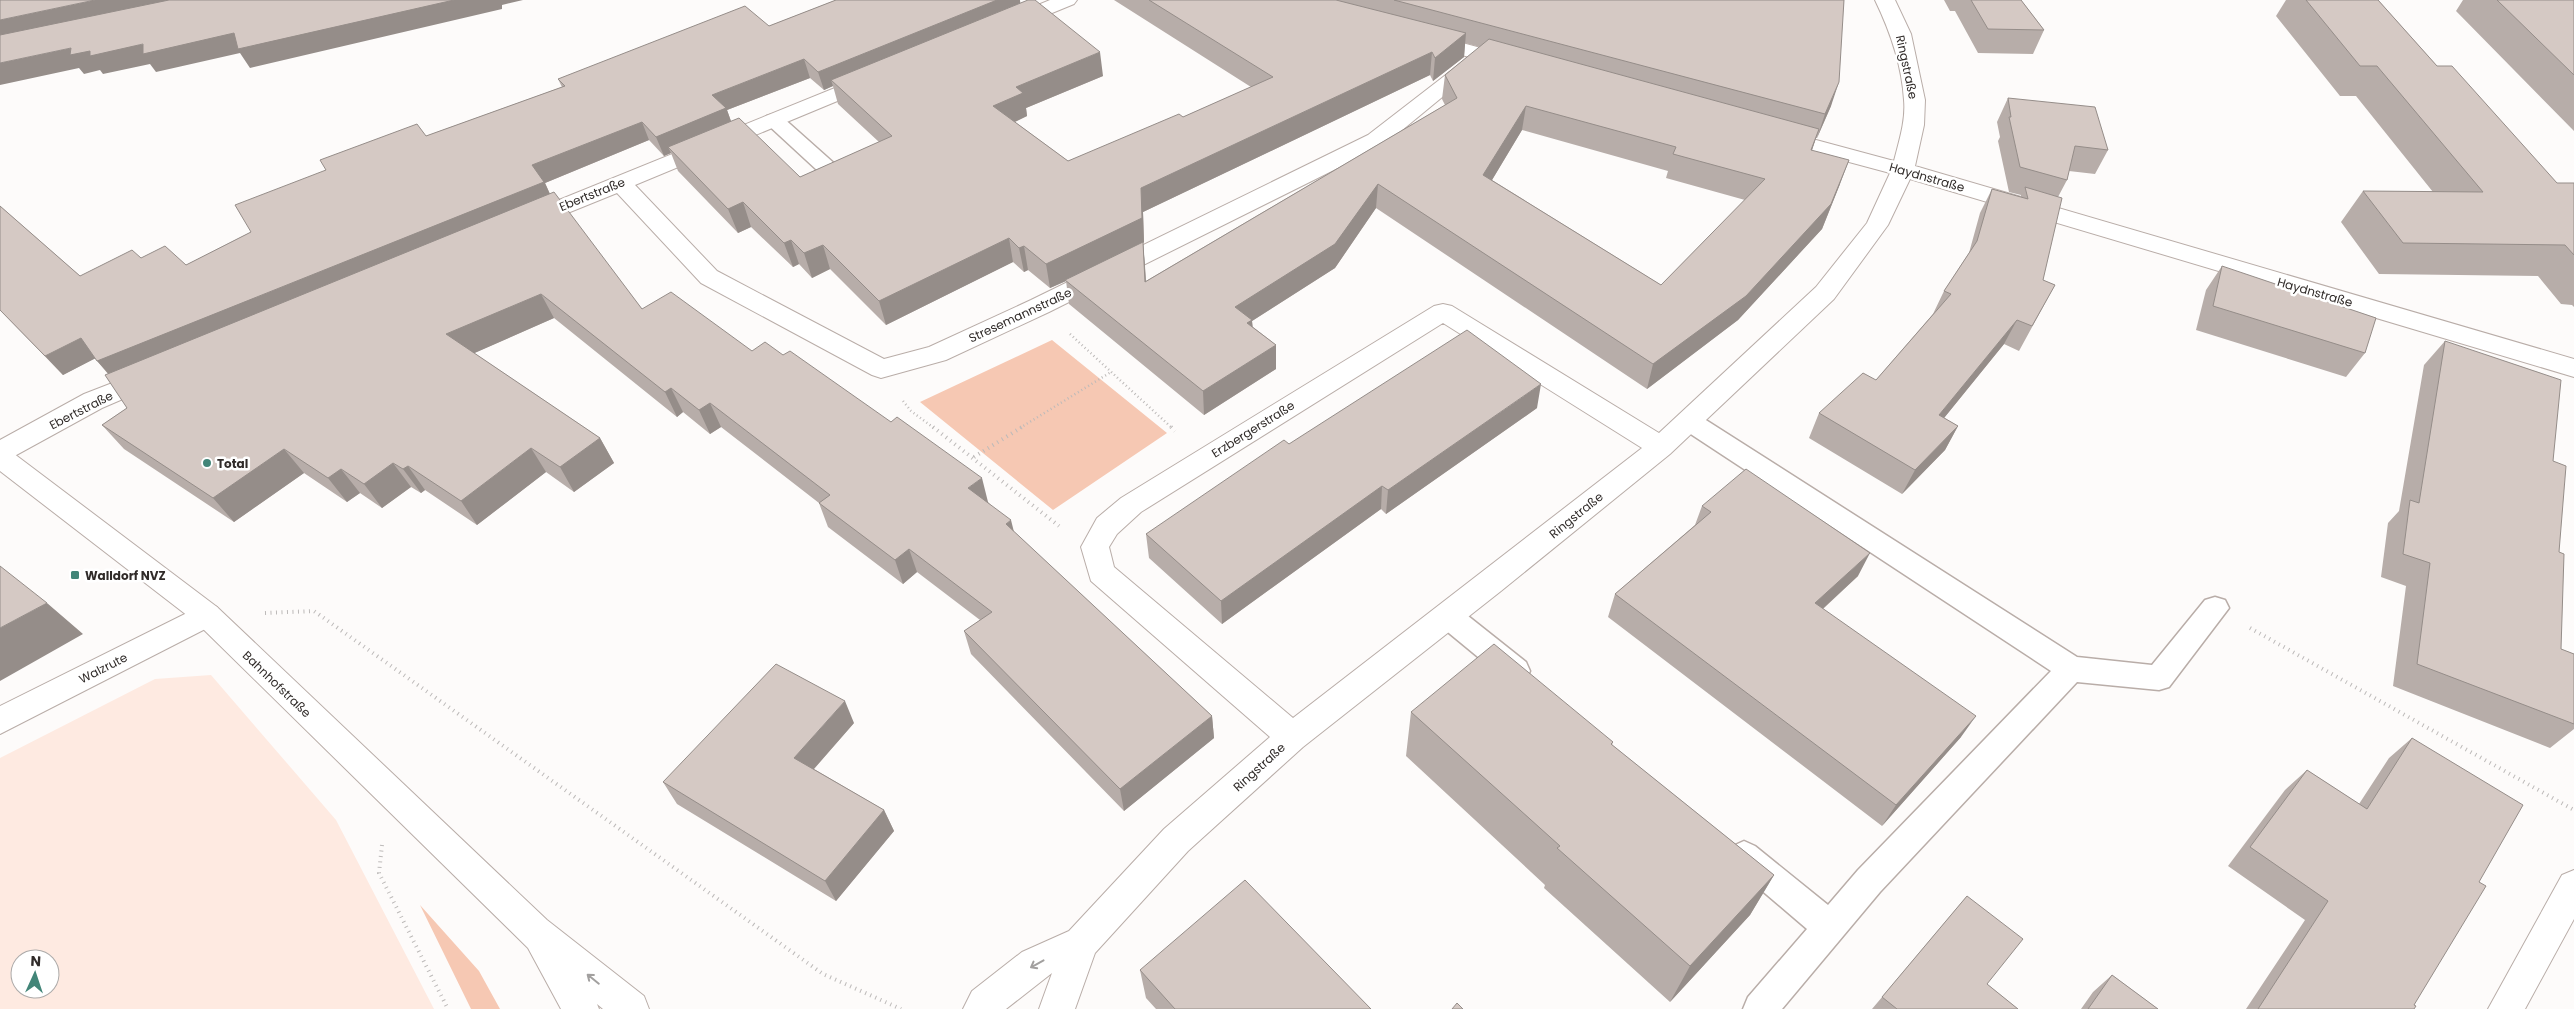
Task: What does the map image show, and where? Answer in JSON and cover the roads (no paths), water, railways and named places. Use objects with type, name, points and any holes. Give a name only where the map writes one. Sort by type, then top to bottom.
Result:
[{"type":"street","points":[[994,30],[1067,0]]},
{"type":"street","name":"Ringstraße","points":[[1057,1009],[1081,943],[1176,840],[1292,737],[1448,616],[1660,447],[1826,293],[1877,225],[1903,170],[1915,100],[1901,34],[1885,0]]},
{"type":"street","points":[[1407,34],[1531,67]]},
{"type":"street","name":"Stresemannstraße","points":[[620,183],[709,277],[881,369],[936,354],[1040,306],[1376,140],[1483,54]]},
{"type":"street","name":"Ebertstraße","points":[[511,228],[893,71]]},
{"type":"street","name":"Haydnstraße","points":[[1760,130],[1903,170],[2574,368]]},
{"type":"street","name":"Erzbergerstraße","points":[[1292,737],[1101,573],[1094,548],[1107,526],[1131,505],[1443,312],[1660,447]]},
{"type":"street","name":"Ebertstraße","points":[[0,452],[93,402],[174,368]]},
{"type":"street","name":"Bahnhofstraße","points":[[0,457],[207,615],[535,932],[631,1009]]},
{"type":"street","name":"Walzrute","points":[[0,721],[207,615]]},
{"type":"street","points":[[2506,1009],[2574,886]]},
{"type":"street","name":"Bahnhofstraße","points":[[535,932],[581,1009]]},
{"type":"street","name":"Ringstraße","points":[[981,1009],[985,1003],[1034,964],[1081,943]]},
{"type":"lane","points":[[774,120],[838,178]]},
{"type":"lane","points":[[1689,421],[2071,669],[2159,678],[2215,608]]},
{"type":"lane","points":[[1448,616],[1540,690]]},
{"type":"lane","points":[[1760,1009],[1869,881],[2071,669]]},
{"type":"lane","points":[[1723,840],[1830,927]]},
{"type":"place","name":"Total","points":[[207,463]]},
{"type":"place","name":"Walldorf NVZ","points":[[75,575]]}]
